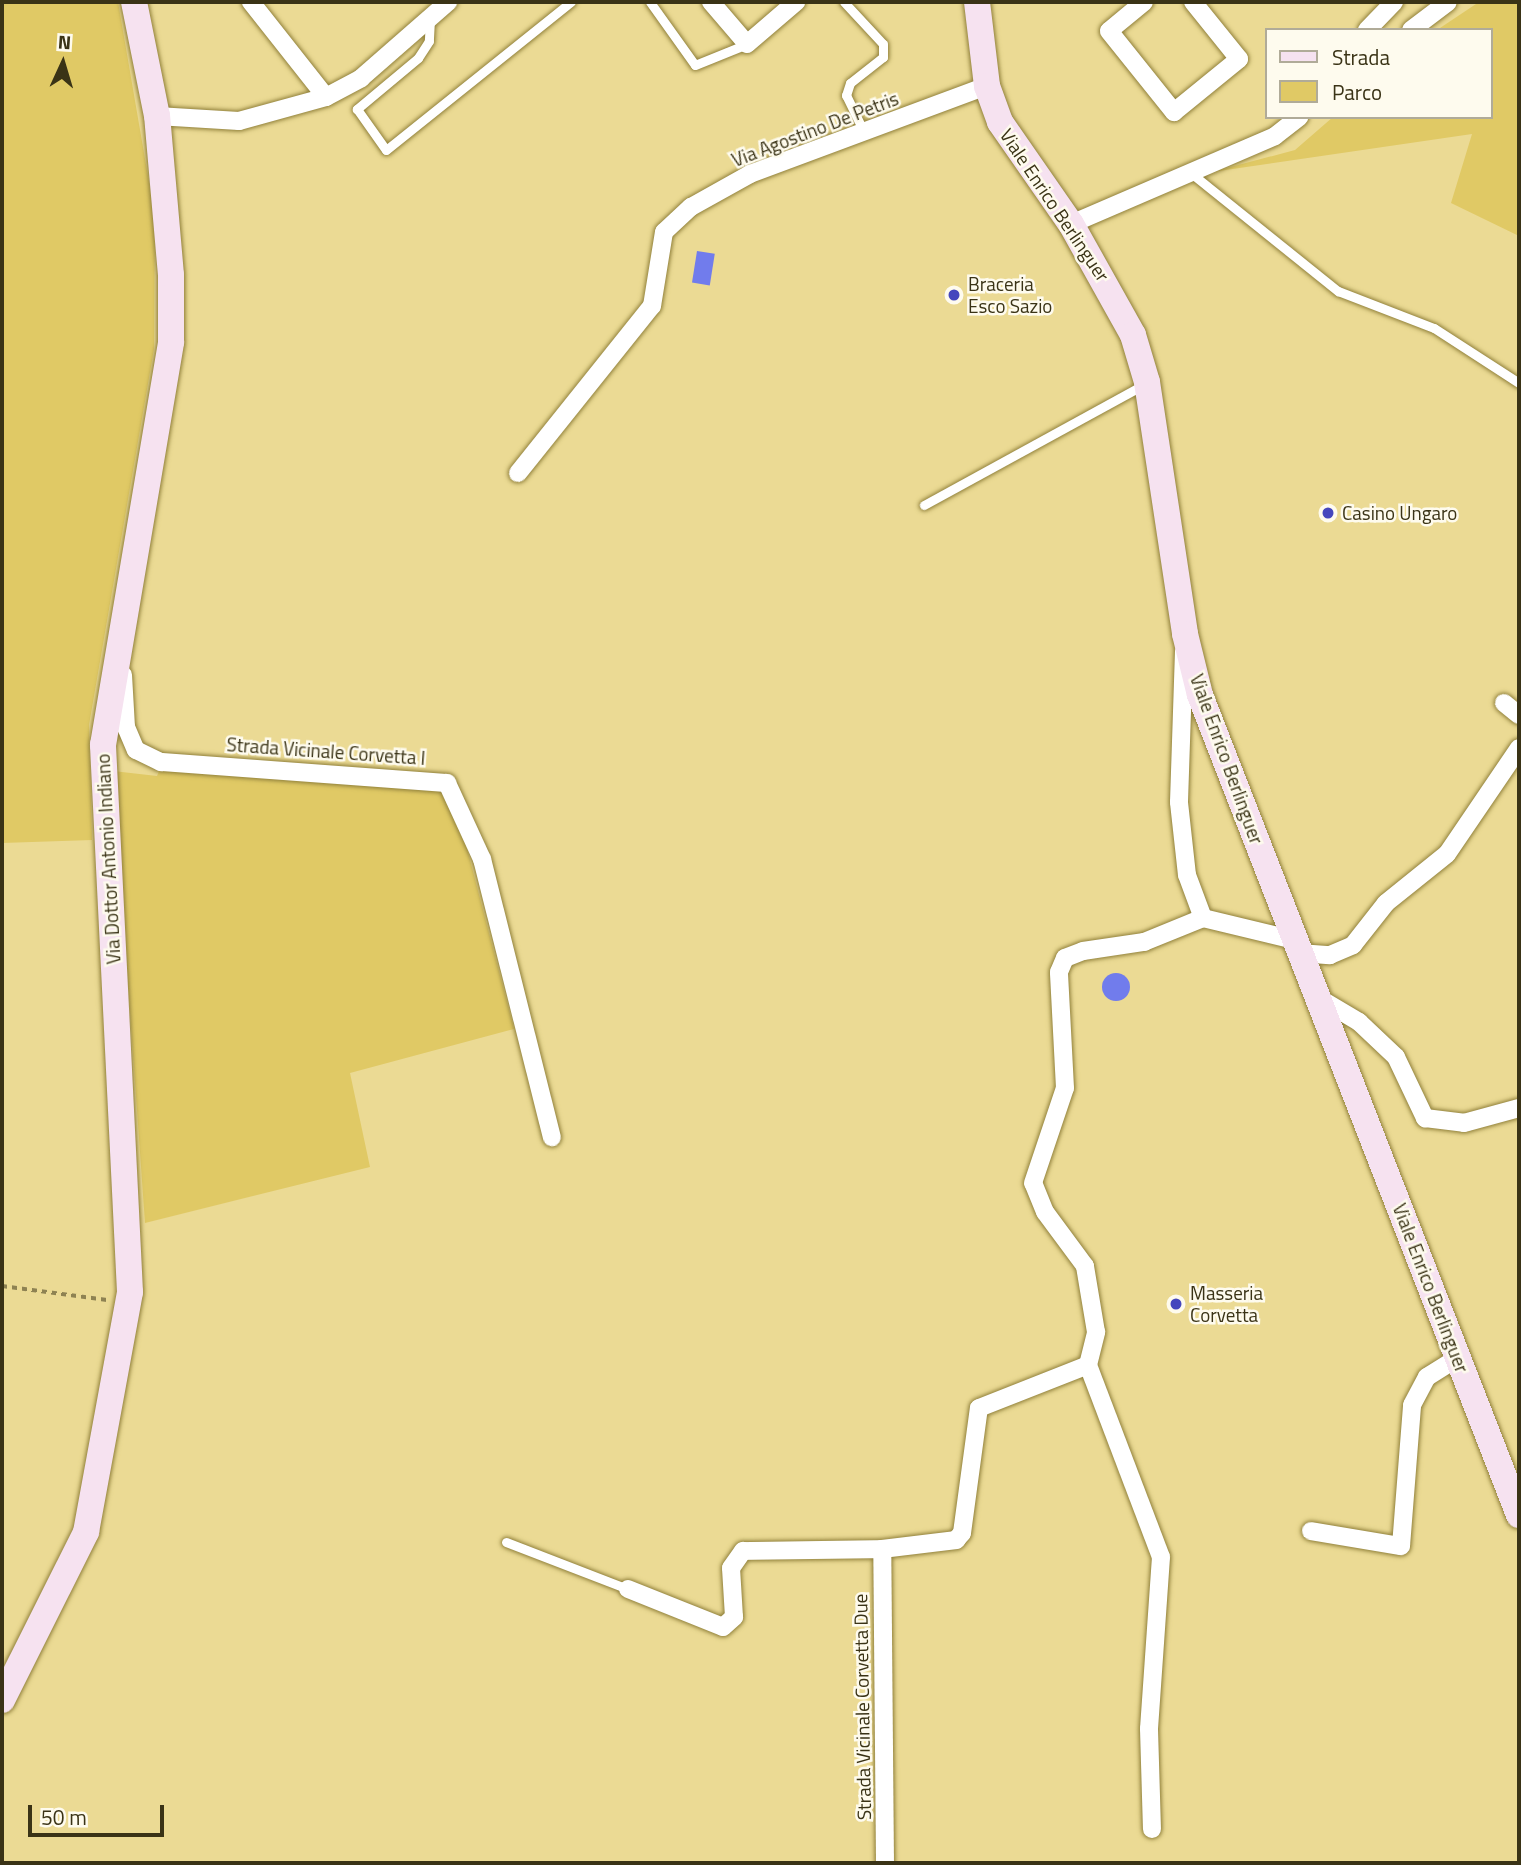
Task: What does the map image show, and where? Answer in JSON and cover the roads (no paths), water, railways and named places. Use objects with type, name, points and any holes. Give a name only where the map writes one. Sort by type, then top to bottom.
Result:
[{"type":"main road","name":"Via Dottor Antonio Indiano","points":[[2,1700],[86,1532],[128,1303],[130,1210],[102,803],[115,660],[171,342],[171,225],[157,116],[134,2]]},
{"type":"main road","name":"Viale Enrico Berlinguer","points":[[977,2],[987,86],[1022,161],[1071,224],[1112,291],[1147,382],[1185,634],[1200,695],[1519,1515]]},
{"type":"street","points":[[251,2],[326,97]]},
{"type":"street","points":[[157,116],[239,121],[326,97],[361,78],[448,2]]},
{"type":"street","points":[[711,2],[747,44],[796,2]]},
{"type":"street","points":[[1144,2],[1109,31],[1174,112],[1239,59],[1193,2]]},
{"type":"street","points":[[1369,28],[1394,2]]},
{"type":"street","points":[[1413,28],[1448,2]]},
{"type":"street","name":"Via Agostino De Petris","points":[[518,473],[652,306],[664,232],[691,206],[750,174],[987,86]]},
{"type":"street","points":[[1071,224],[1275,136],[1296,119]]},
{"type":"street","points":[[1185,634],[1180,802],[1187,875],[1203,918]]},
{"type":"street","name":"Strada Vicinale Corvetta I","points":[[115,660],[136,750],[161,762],[447,783],[482,859],[552,1137]]},
{"type":"street","points":[[1504,703],[1519,715]]},
{"type":"street","points":[[1152,1829],[1149,1729],[1161,1557],[1088,1365],[1096,1313],[1085,1266],[1045,1212],[1033,1183],[1065,1088],[1059,972],[1065,958],[1083,951],[1144,942],[1203,918],[1330,955],[1353,945],[1386,903],[1447,854],[1519,748]]},
{"type":"street","points":[[1317,997],[1359,1022],[1396,1057],[1425,1118],[1464,1123],[1519,1108]]},
{"type":"street","points":[[1311,1531],[1401,1546],[1412,1405],[1427,1377],[1458,1358]]},
{"type":"street","points":[[628,1589],[723,1627],[734,1617],[730,1568],[743,1551],[882,1549],[956,1540],[962,1533],[979,1408],[1088,1365]]},
{"type":"street","name":"Strada Vicinale Corvetta Due","points":[[882,1549],[885,1863]]},
{"type":"lane","points":[[430,17],[429,41],[418,58],[357,109],[386,150],[571,2]]},
{"type":"lane","points":[[650,2],[695,65],[747,44]]},
{"type":"lane","points":[[844,2],[883,44],[883,57],[850,83],[846,95],[864,132]]},
{"type":"lane","points":[[1191,173],[1338,291],[1434,328],[1519,383]]},
{"type":"lane","points":[[924,505],[1147,382]]},
{"type":"lane","points":[[506,1542],[628,1589]]},
{"type":"water","points":[[697,251],[715,254],[710,285],[692,283]]},
{"type":"water","points":[[1116,973],[1126,977],[1130,987],[1126,997],[1116,1001],[1106,997],[1102,987],[1106,977]]},
{"type":"place","name":"Braceria Esco Sazio","points":[[954,295]]},
{"type":"place","name":"Casino Ungaro","points":[[1328,513]]},
{"type":"place","name":"Masseria Corvetta","points":[[1176,1304]]}]
